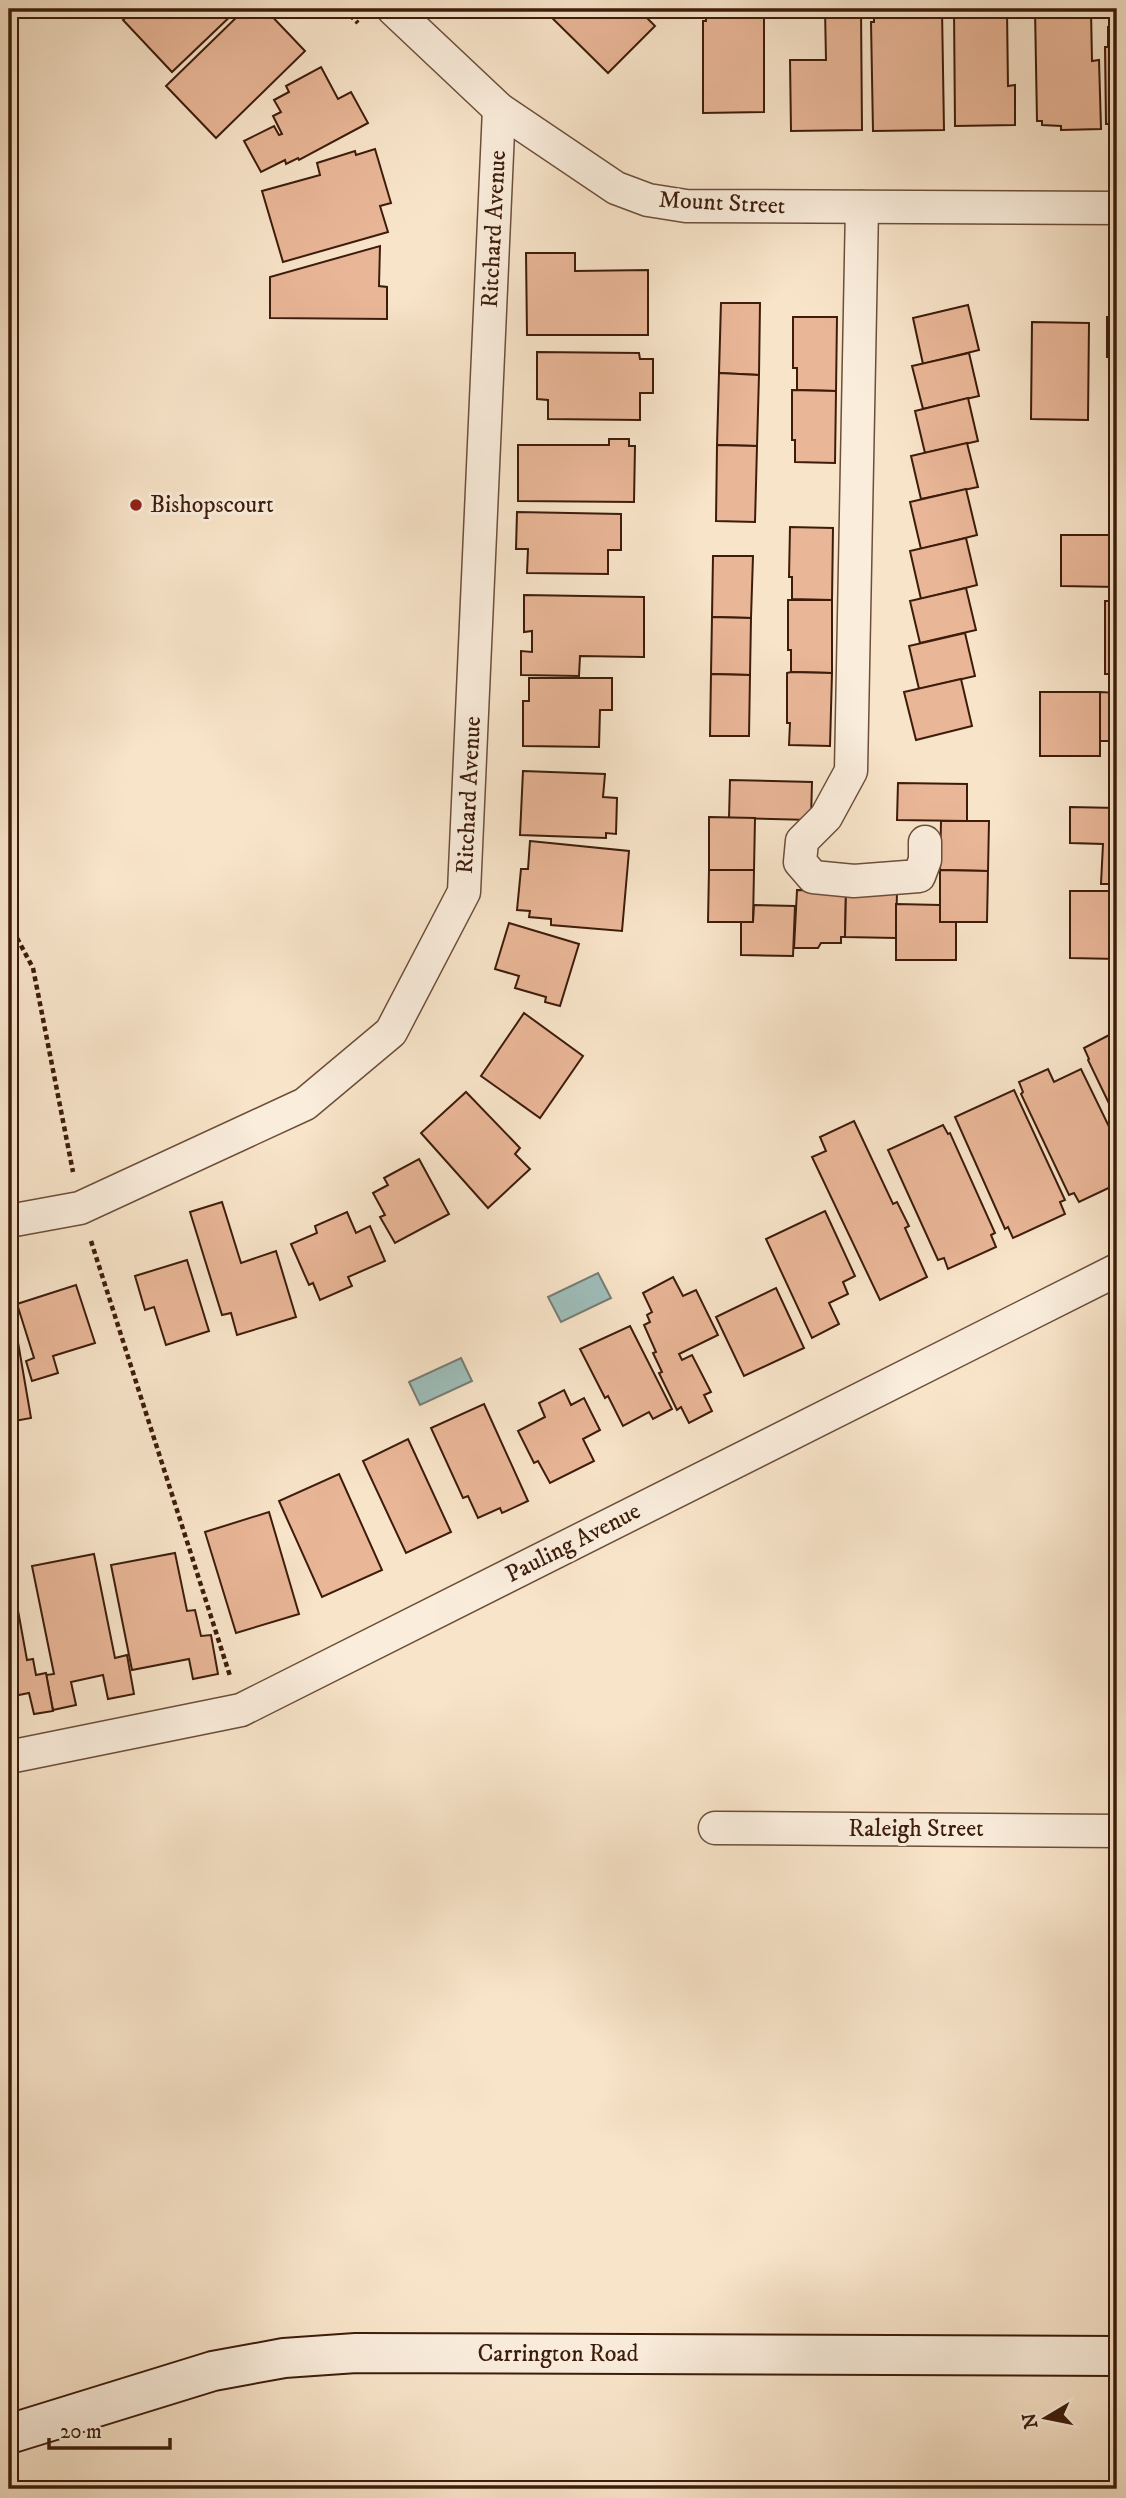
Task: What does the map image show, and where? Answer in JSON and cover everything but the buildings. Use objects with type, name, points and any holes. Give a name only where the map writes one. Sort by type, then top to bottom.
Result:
[{"type":"main road","name":"Carrington Road","points":[[9,2434],[213,2371],[285,2358],[356,2353],[1117,2356]]},
{"type":"street","name":"Mount Street","points":[[393,9],[499,109],[616,188],[648,200],[686,206],[1117,208]]},
{"type":"street","name":"Ritchard Avenue","points":[[9,1221],[80,1208],[306,1104],[391,1032],[464,892],[499,109]]},
{"type":"street","points":[[862,207],[851,771],[826,817],[802,841],[800,862],[813,877],[854,881],[919,876],[925,860],[925,842]]},
{"type":"street","name":"Pauling Avenue","points":[[9,1757],[241,1710],[1117,1270]]},
{"type":"street","name":"Raleigh Street","points":[[715,1828],[1117,1831]]},
{"type":"path","points":[[9,923],[33,968],[80,1208],[241,1710]]},
{"type":"water","points":[[598,1273],[611,1298],[561,1322],[548,1297]]},
{"type":"water","points":[[461,1358],[472,1381],[420,1405],[409,1382]]},
{"type":"place","name":"Bishopscourt","points":[[136,505]]}]
